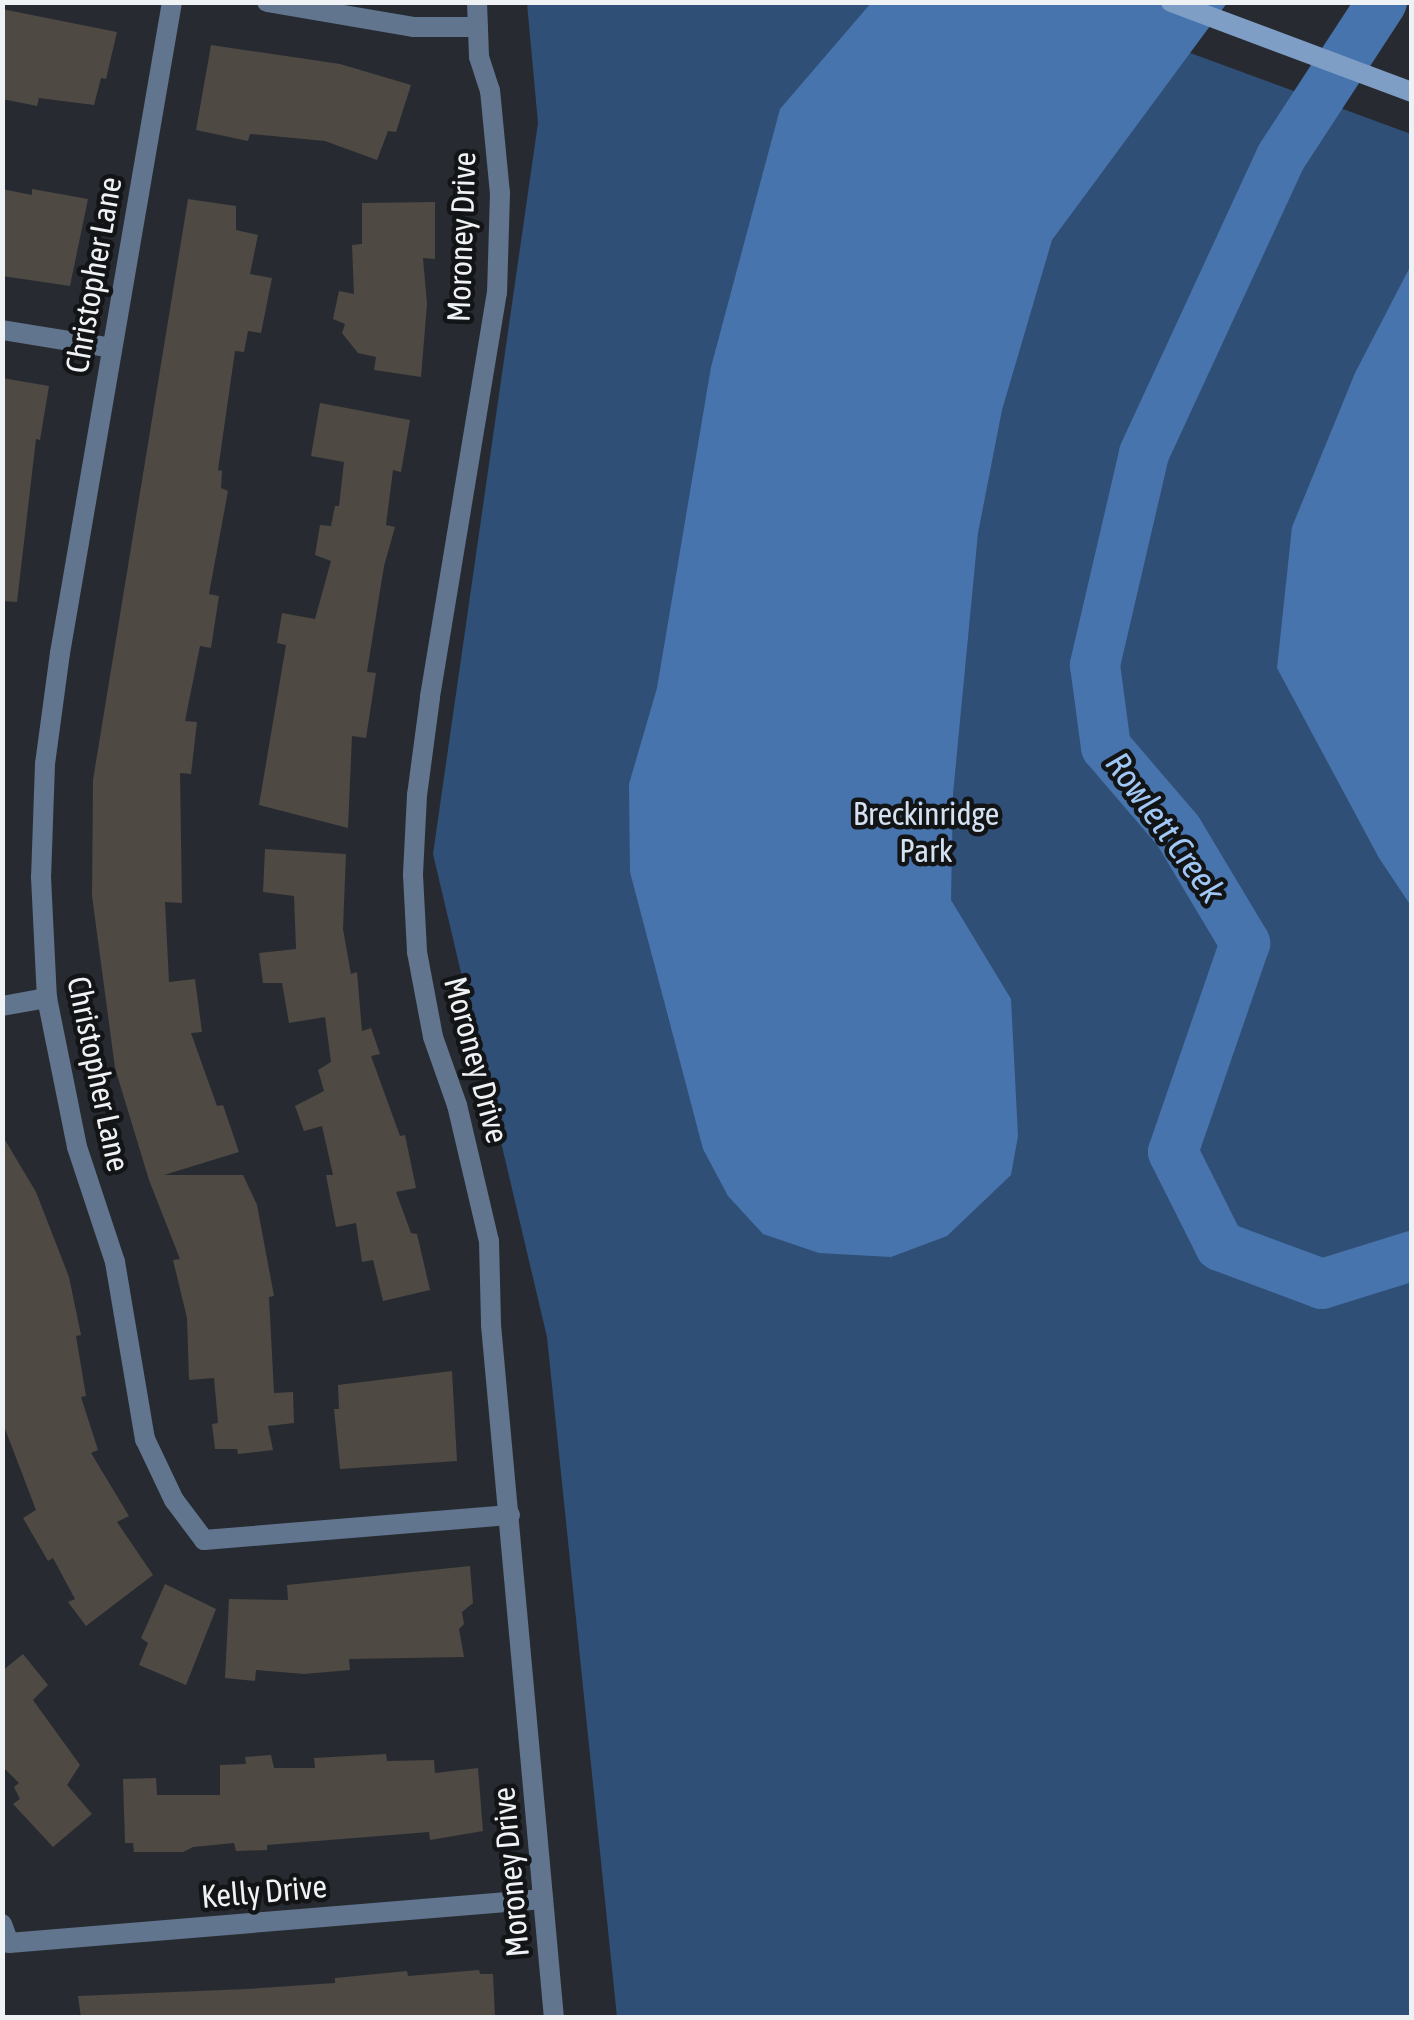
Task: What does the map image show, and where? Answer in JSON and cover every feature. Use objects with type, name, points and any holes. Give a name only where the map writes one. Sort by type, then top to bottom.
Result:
[{"type":"main road","points":[[1171,2],[1412,92]]},
{"type":"street","name":"Christopher Lane","points":[[172,2],[45,764],[41,877],[47,998],[78,1147],[115,1262],[145,1440],[174,1500],[204,1540],[510,1515]]},
{"type":"street","points":[[267,2],[413,27],[478,27]]},
{"type":"street","name":"Moroney Drive","points":[[477,2],[500,192],[497,292],[430,698],[417,795],[413,875],[417,952],[432,1037],[458,1105],[490,1241],[490,1325],[554,2018]]},
{"type":"street","points":[[2,330],[112,348]]},
{"type":"street","points":[[2,1006],[47,998]]},
{"type":"street","name":"Kelly Drive","points":[[2,1924],[9,1943],[544,1899]]},
{"type":"green space","name":"Breckinridge Park","points":[[527,3],[1054,3],[1411,134],[1411,2017],[617,2017],[547,1337],[433,854],[538,123]]},
{"type":"shaded area","points":[[871,3],[1227,3],[1052,240],[1002,410],[978,533],[953,794],[951,900],[1011,999],[1018,1136],[1011,1175],[947,1236],[891,1257],[819,1253],[763,1234],[728,1196],[703,1149],[630,872],[629,784],[657,688],[711,367],[780,109]]},
{"type":"shaded area","points":[[1411,265],[1412,906],[1379,858],[1277,668],[1292,527],[1355,373]]},
{"type":"building","points":[[2,9],[117,32],[106,79],[101,78],[94,105],[39,98],[37,106],[2,99]]},
{"type":"building","points":[[211,45],[340,64],[411,85],[396,132],[388,131],[377,160],[325,141],[250,134],[248,141],[196,130]]},
{"type":"building","points":[[2,189],[32,195],[32,189],[88,199],[70,286],[2,276]]},
{"type":"building","points":[[188,199],[236,206],[236,230],[258,235],[250,274],[272,278],[261,333],[248,331],[244,352],[235,351],[218,470],[222,471],[221,488],[228,491],[209,594],[219,596],[211,648],[200,646],[185,721],[197,722],[191,774],[180,773],[182,903],[165,902],[169,982],[195,979],[202,1032],[191,1033],[217,1106],[223,1105],[239,1152],[164,1175],[243,1175],[257,1205],[274,1296],[269,1297],[274,1393],[293,1392],[294,1423],[268,1426],[273,1450],[238,1454],[237,1449],[215,1449],[212,1424],[218,1423],[214,1378],[189,1380],[187,1318],[173,1260],[180,1259],[149,1180],[115,1068],[92,896],[93,780]]},
{"type":"building","points":[[435,202],[435,259],[423,258],[427,304],[421,377],[374,370],[376,357],[358,353],[342,333],[345,324],[333,319],[339,291],[354,294],[352,245],[362,244],[362,203]]},
{"type":"building","points":[[2,378],[49,386],[40,440],[36,439],[17,602],[2,601]]},
{"type":"building","points":[[320,403],[410,420],[401,472],[393,470],[386,525],[395,527],[384,566],[367,672],[376,673],[366,738],[352,736],[348,828],[259,805],[286,645],[277,643],[282,613],[315,619],[331,561],[315,555],[320,525],[331,526],[335,506],[339,506],[344,462],[311,456]]},
{"type":"building","points":[[265,849],[346,854],[343,929],[351,974],[357,972],[362,1031],[371,1028],[380,1054],[371,1056],[400,1136],[405,1135],[416,1188],[396,1192],[411,1233],[417,1234],[430,1290],[383,1301],[373,1260],[362,1262],[356,1223],[336,1227],[326,1175],[333,1175],[322,1126],[304,1131],[295,1106],[324,1091],[318,1070],[331,1062],[325,1017],[289,1023],[282,983],[263,983],[259,953],[296,949],[294,896],[263,892]]},
{"type":"building","points":[[2,1135],[36,1192],[69,1277],[81,1335],[76,1336],[86,1396],[81,1397],[98,1450],[91,1453],[129,1516],[117,1522],[153,1575],[86,1626],[68,1602],[75,1599],[53,1558],[48,1561],[23,1518],[36,1510],[2,1421]]},
{"type":"building","points":[[452,1371],[457,1461],[340,1469],[334,1409],[339,1409],[338,1385]]},
{"type":"building","points":[[470,1566],[473,1603],[462,1612],[464,1624],[459,1629],[464,1657],[349,1659],[350,1670],[304,1674],[256,1670],[255,1681],[225,1678],[229,1599],[288,1600],[287,1585]]},
{"type":"building","points":[[165,1584],[216,1609],[186,1685],[139,1665],[148,1643],[141,1638]]},
{"type":"building","points":[[23,1654],[48,1685],[33,1700],[80,1765],[67,1785],[92,1814],[53,1847],[13,1804],[20,1799],[14,1787],[19,1783],[2,1766],[2,1671]]},
{"type":"building","points":[[386,1754],[387,1761],[434,1760],[435,1773],[478,1768],[483,1831],[430,1840],[429,1832],[267,1845],[267,1850],[236,1851],[234,1843],[193,1847],[183,1852],[134,1852],[133,1843],[125,1843],[123,1779],[156,1778],[157,1795],[220,1795],[220,1765],[246,1764],[245,1757],[271,1755],[274,1768],[315,1768],[314,1758]]},
{"type":"building","points":[[479,1970],[480,1974],[493,1974],[495,2018],[81,2018],[78,1996],[247,1989],[335,1983],[335,1978],[407,1971],[408,1976]]},
{"type":"waterway","name":"Rowlett Creek","points":[[1382,2],[1281,157],[1144,454],[1095,665],[1106,747],[1178,831],[1245,943],[1173,1152],[1220,1246],[1322,1284],[1412,1256]]}]
